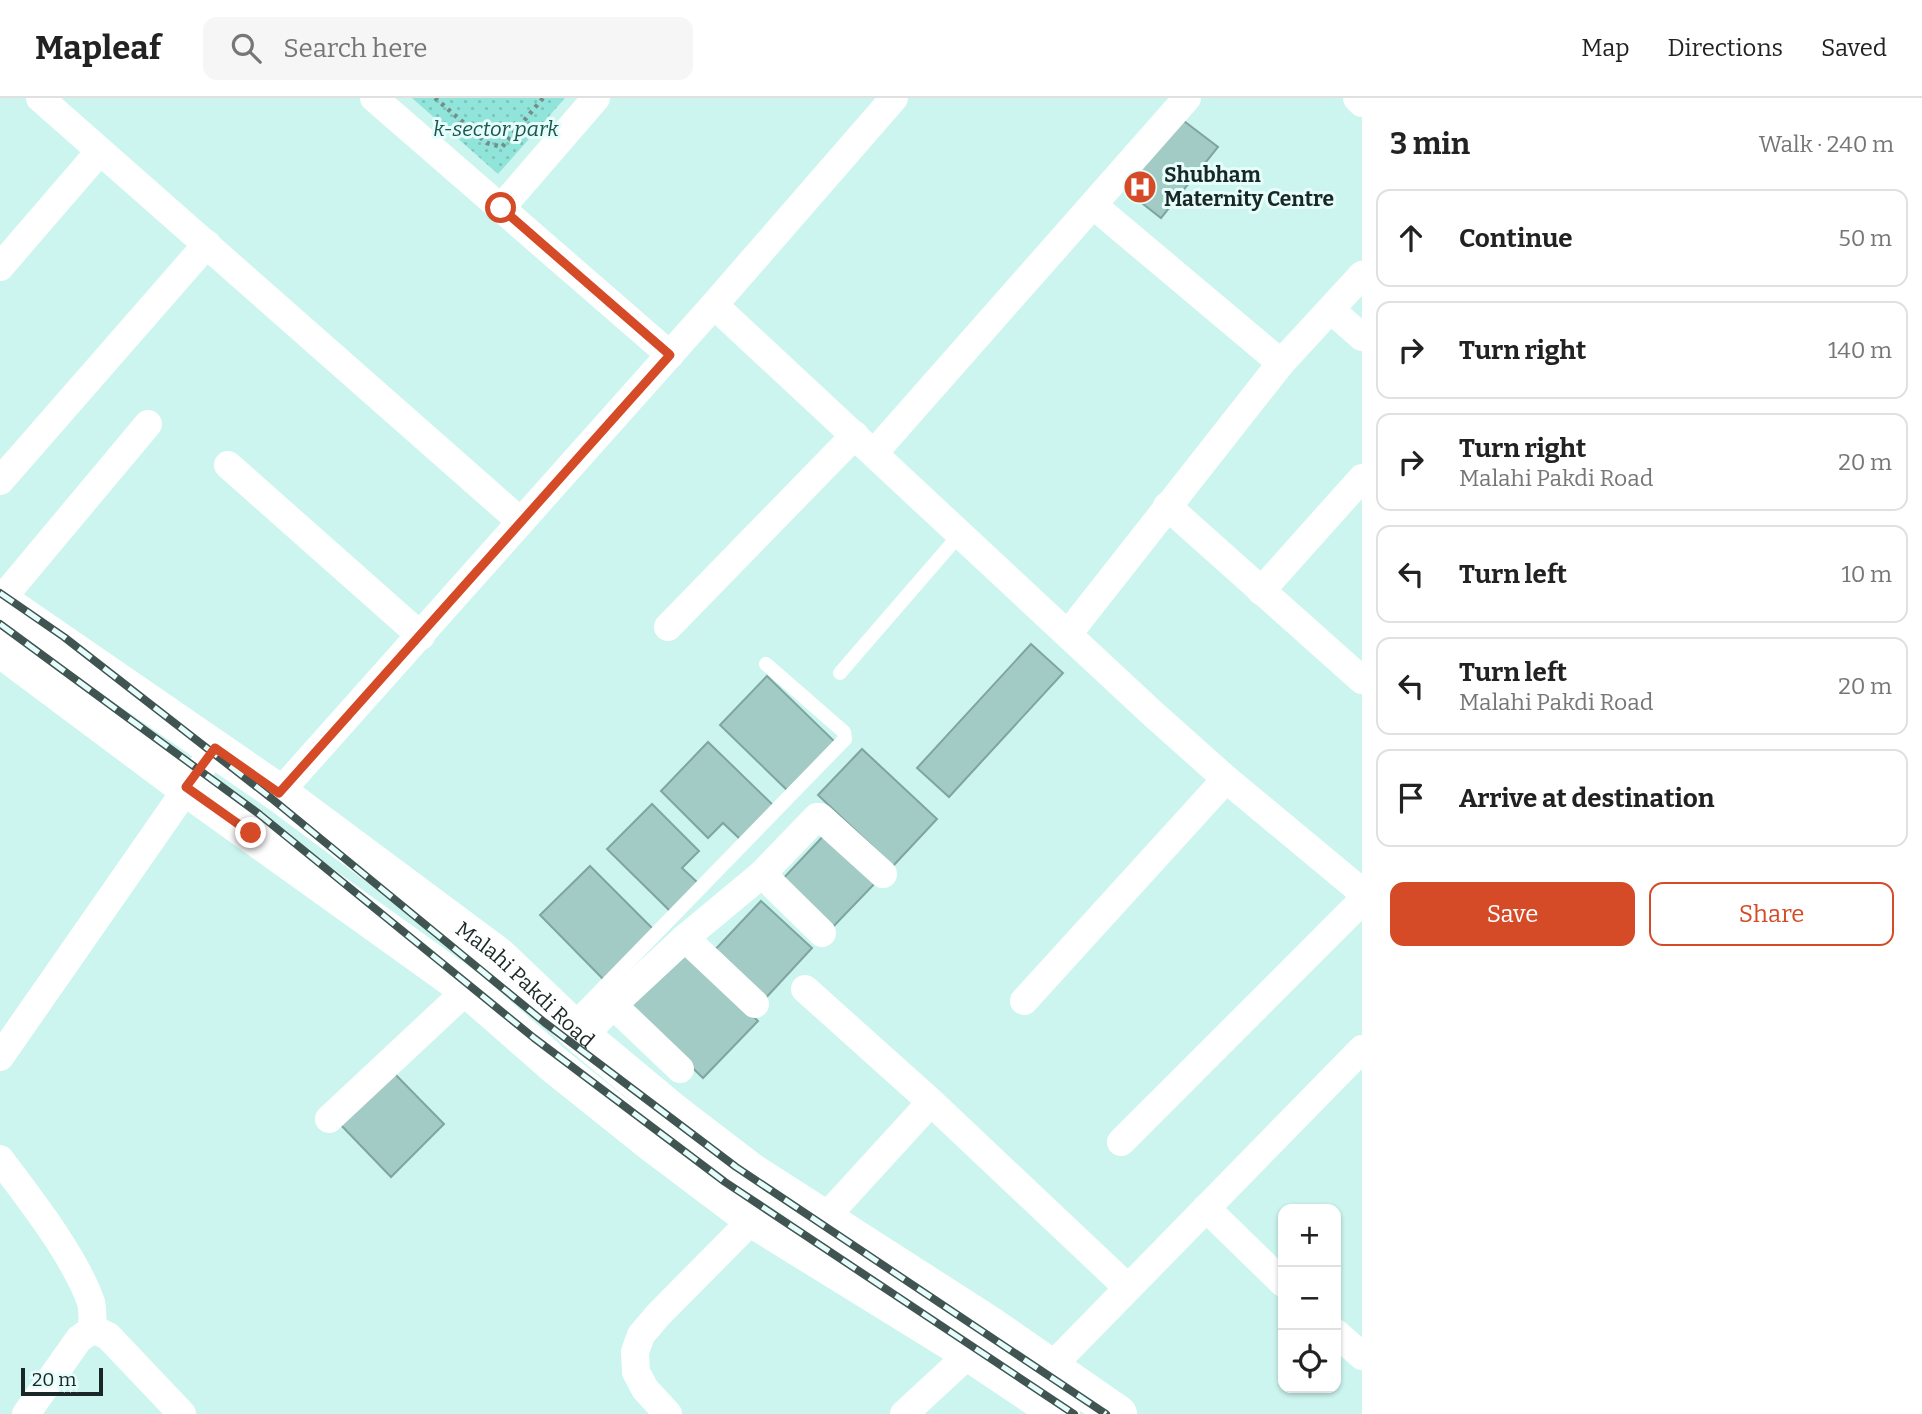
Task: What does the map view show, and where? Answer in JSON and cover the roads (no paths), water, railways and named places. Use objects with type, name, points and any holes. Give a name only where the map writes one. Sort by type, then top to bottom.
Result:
[{"type":"main road","name":"Malahi Pakdi Road","points":[[0,601],[279,793],[498,956],[576,1030],[673,1112],[750,1171],[824,1219],[860,1264],[970,1353],[1039,1379]]},
{"type":"main road","name":"Malahi Pakdi Road","points":[[0,648],[186,787],[468,989],[557,1067],[753,1219],[860,1264],[1039,1379]]},
{"type":"main road","points":[[1039,1379],[1061,1414]]},
{"type":"main road","points":[[1039,1379],[1118,1414]]},
{"type":"street","points":[[40,98],[520,521]]},
{"type":"street","points":[[374,98],[670,355]]},
{"type":"street","points":[[501,208],[596,98]]},
{"type":"street","points":[[279,793],[670,355],[894,98]]},
{"type":"street","points":[[668,627],[865,444],[1093,205],[1187,98]]},
{"type":"street","points":[[1357,98],[1362,103]]},
{"type":"street","points":[[0,267],[100,151]]},
{"type":"street","points":[[1093,205],[1282,363]]},
{"type":"street","points":[[0,481],[207,244]]},
{"type":"street","points":[[1068,634],[1282,363],[1362,275]]},
{"type":"street","points":[[714,305],[1226,779],[1362,892]]},
{"type":"street","points":[[1331,310],[1362,337]]},
{"type":"street","points":[[0,601],[148,424]]},
{"type":"street","points":[[228,465],[421,636]]},
{"type":"street","points":[[1261,591],[1362,478]]},
{"type":"street","points":[[1167,506],[1362,680]]},
{"type":"street","points":[[0,1058],[215,748]]},
{"type":"street","points":[[1024,1001],[1226,779]]},
{"type":"street","points":[[576,1030],[613,1005],[685,938],[762,874],[818,817],[883,874]]},
{"type":"street","points":[[762,874],[822,933]]},
{"type":"street","points":[[1121,1142],[1362,901]]},
{"type":"street","points":[[685,938],[755,1004]]},
{"type":"street","points":[[329,1119],[468,989]]},
{"type":"street","points":[[805,989],[931,1102],[1128,1288]]},
{"type":"street","points":[[613,1005],[680,1069]]},
{"type":"street","points":[[1039,1379],[1362,1049]]},
{"type":"street","points":[[824,1219],[931,1102]]},
{"type":"street","points":[[0,1159],[48,1226],[73,1267],[92,1304],[93,1329]]},
{"type":"street","points":[[1206,1208],[1278,1278]]},
{"type":"street","points":[[668,1414],[645,1389],[636,1372],[635,1352],[641,1335],[753,1219]]},
{"type":"street","points":[[26,1414],[79,1339],[93,1329]]},
{"type":"street","points":[[93,1329],[108,1336],[118,1345],[182,1414]]},
{"type":"street","points":[[1341,1337],[1362,1356]]},
{"type":"street","points":[[904,1414],[970,1353]]},
{"type":"lane","points":[[840,673],[961,533]]},
{"type":"lane","points":[[576,1030],[845,739],[844,732],[765,664]]},
{"type":"railway","points":[[0,593],[64,637],[271,798],[544,1022],[736,1167],[1106,1414]]},
{"type":"railway","points":[[0,624],[259,814],[534,1038],[725,1182],[1074,1414]]},
{"type":"place","name":"Shubham Maternity Centre","points":[[1140,187]]},
{"type":"park label","name":"k-sector park","points":[[496,129]]}]
